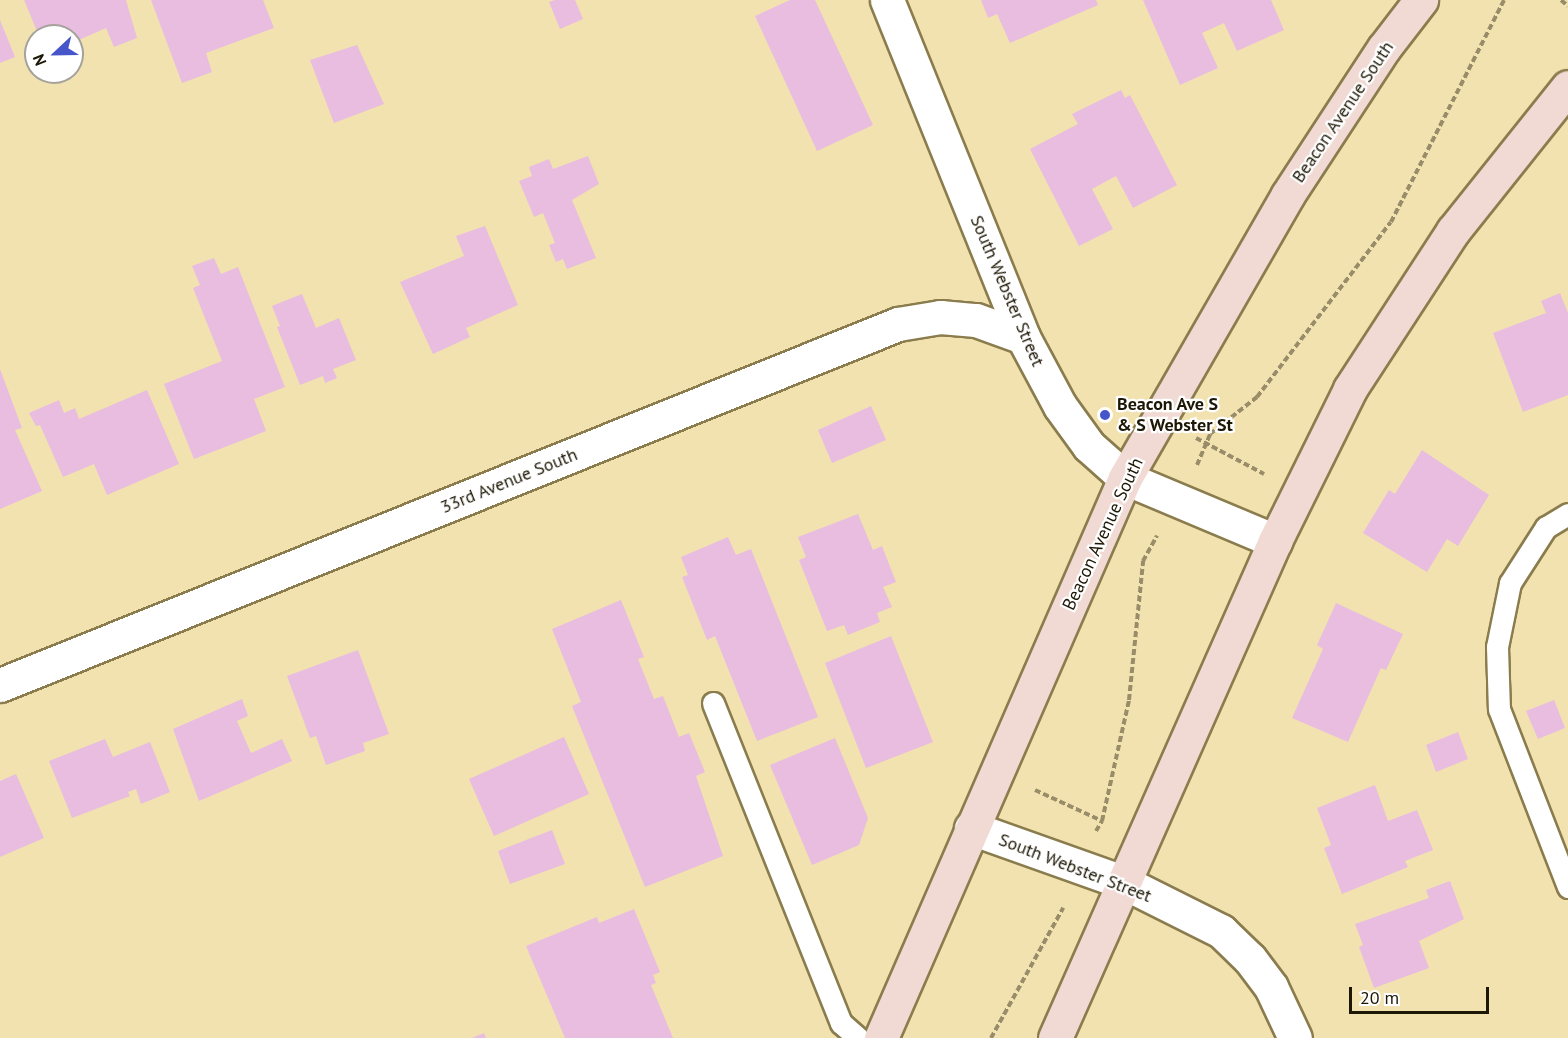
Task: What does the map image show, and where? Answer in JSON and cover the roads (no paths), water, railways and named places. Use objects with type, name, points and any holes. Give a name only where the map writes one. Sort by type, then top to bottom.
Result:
[{"type":"main road","name":"Beacon Avenue South","points":[[881,1038],[1125,478],[1287,196],[1383,48],[1421,0]]},
{"type":"main road","points":[[1055,1038],[1275,541],[1350,389],[1453,231],[1568,87]]},
{"type":"street","name":"South Webster Street","points":[[887,0],[1023,337],[1060,406],[1089,446],[1125,478],[1275,541]]},
{"type":"street","name":"33rd Avenue South","points":[[0,685],[898,324],[940,317],[976,320],[1023,337]]},
{"type":"street","name":"South Webster Street","points":[[971,828],[1124,882],[1221,931],[1250,959],[1271,987],[1295,1038]]},
{"type":"lane","points":[[1568,514],[1546,527],[1510,583],[1497,647],[1499,709],[1568,887]]},
{"type":"lane","points":[[713,703],[842,1023],[858,1038]]},
{"type":"place","name":"Beacon Ave S & S Webster St","points":[[1105,415]]}]
